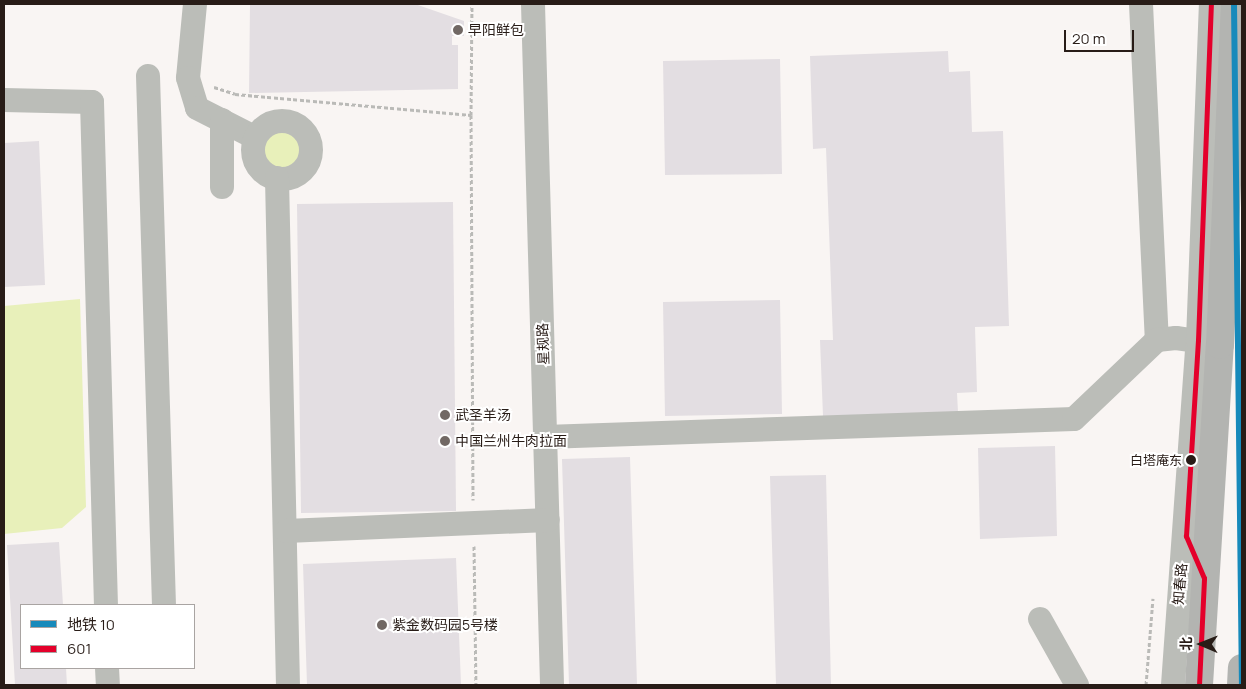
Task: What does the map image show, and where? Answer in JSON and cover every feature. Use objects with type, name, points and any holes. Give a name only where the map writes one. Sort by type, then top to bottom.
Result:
[{"type":"main road","name":"知春路","points":[[1199,685],[1204,578],[1209,342],[1235,4]]},
{"type":"main road","points":[[1241,685],[1242,668]]},
{"type":"street","points":[[195,4],[188,78],[197,108],[254,137]]},
{"type":"street","name":"星规路","points":[[533,4],[552,685]]},
{"type":"street","points":[[1141,4],[1157,340]]},
{"type":"street","name":"知春路","points":[[1173,685],[1179,579],[1186,536],[1209,342],[1211,4]]},
{"type":"street","points":[[148,76],[164,604]]},
{"type":"street","points":[[4,100],[92,102],[106,604]]},
{"type":"street","points":[[222,120],[222,187]]},
{"type":"street","points":[[271,121],[295,122],[310,140],[310,163],[292,179],[268,178],[252,161],[254,137],[271,121]]},
{"type":"street","points":[[277,178],[288,685]]},
{"type":"street","points":[[545,437],[1074,419],[1157,340],[1209,342]]},
{"type":"street","points":[[286,532],[473,521],[548,520]]},
{"type":"street","points":[[1186,536],[1204,578]]},
{"type":"street","points":[[1040,619],[1077,685]]},
{"type":"street","points":[[107,669],[108,685]]},
{"type":"path","points":[[472,4],[473,521],[476,685]]},
{"type":"path","points":[[188,78],[235,94],[471,115]]},
{"type":"green space","points":[[281,130],[288,131],[294,136],[299,142],[299,156],[294,162],[288,167],[281,168],[274,167],[268,162],[263,156],[262,149],[263,142],[268,136],[274,131]]},
{"type":"green space","points":[[80,299],[86,507],[62,528],[4,534],[4,306]]},
{"type":"building","points":[[250,4],[415,4],[464,21],[464,36],[452,36],[452,45],[458,45],[458,89],[249,93]]},
{"type":"building","points":[[948,51],[949,72],[970,71],[972,132],[1003,131],[1009,326],[975,327],[977,392],[957,393],[958,412],[823,416],[820,340],[833,340],[826,148],[813,149],[810,56]]},
{"type":"building","points":[[780,59],[782,174],[665,175],[663,61]]},
{"type":"building","points":[[39,141],[45,285],[4,287],[4,143]]},
{"type":"building","points":[[453,202],[456,511],[301,513],[297,204]]},
{"type":"building","points":[[780,300],[782,414],[665,416],[663,302]]},
{"type":"building","points":[[1055,446],[1057,536],[980,539],[978,448]]},
{"type":"building","points":[[630,457],[637,685],[569,685],[562,459]]},
{"type":"building","points":[[826,475],[831,685],[776,685],[770,476]]},
{"type":"building","points":[[59,542],[63,604],[20,604],[20,669],[66,669],[67,685],[15,685],[7,545]]},
{"type":"building","name":"紫金数码园5号楼","points":[[456,558],[461,685],[307,685],[303,564]]},
{"type":"metro line","name":"10","points":[[1234,4],[1242,685]]},
{"type":"transit line","name":"601","points":[[1199,685],[1204,578],[1186,536],[1198,340],[1211,4]]},
{"type":"place","name":"早阳鲜包","points":[[458,30]]},
{"type":"place","name":"武圣羊汤","points":[[445,415]]},
{"type":"place","name":"中国兰州牛肉拉面","points":[[445,441]]},
{"type":"place","name":"白塔庵东","points":[[1191,460]]},
{"type":"place","name":"紫金数码园5号楼","points":[[382,625]]}]
